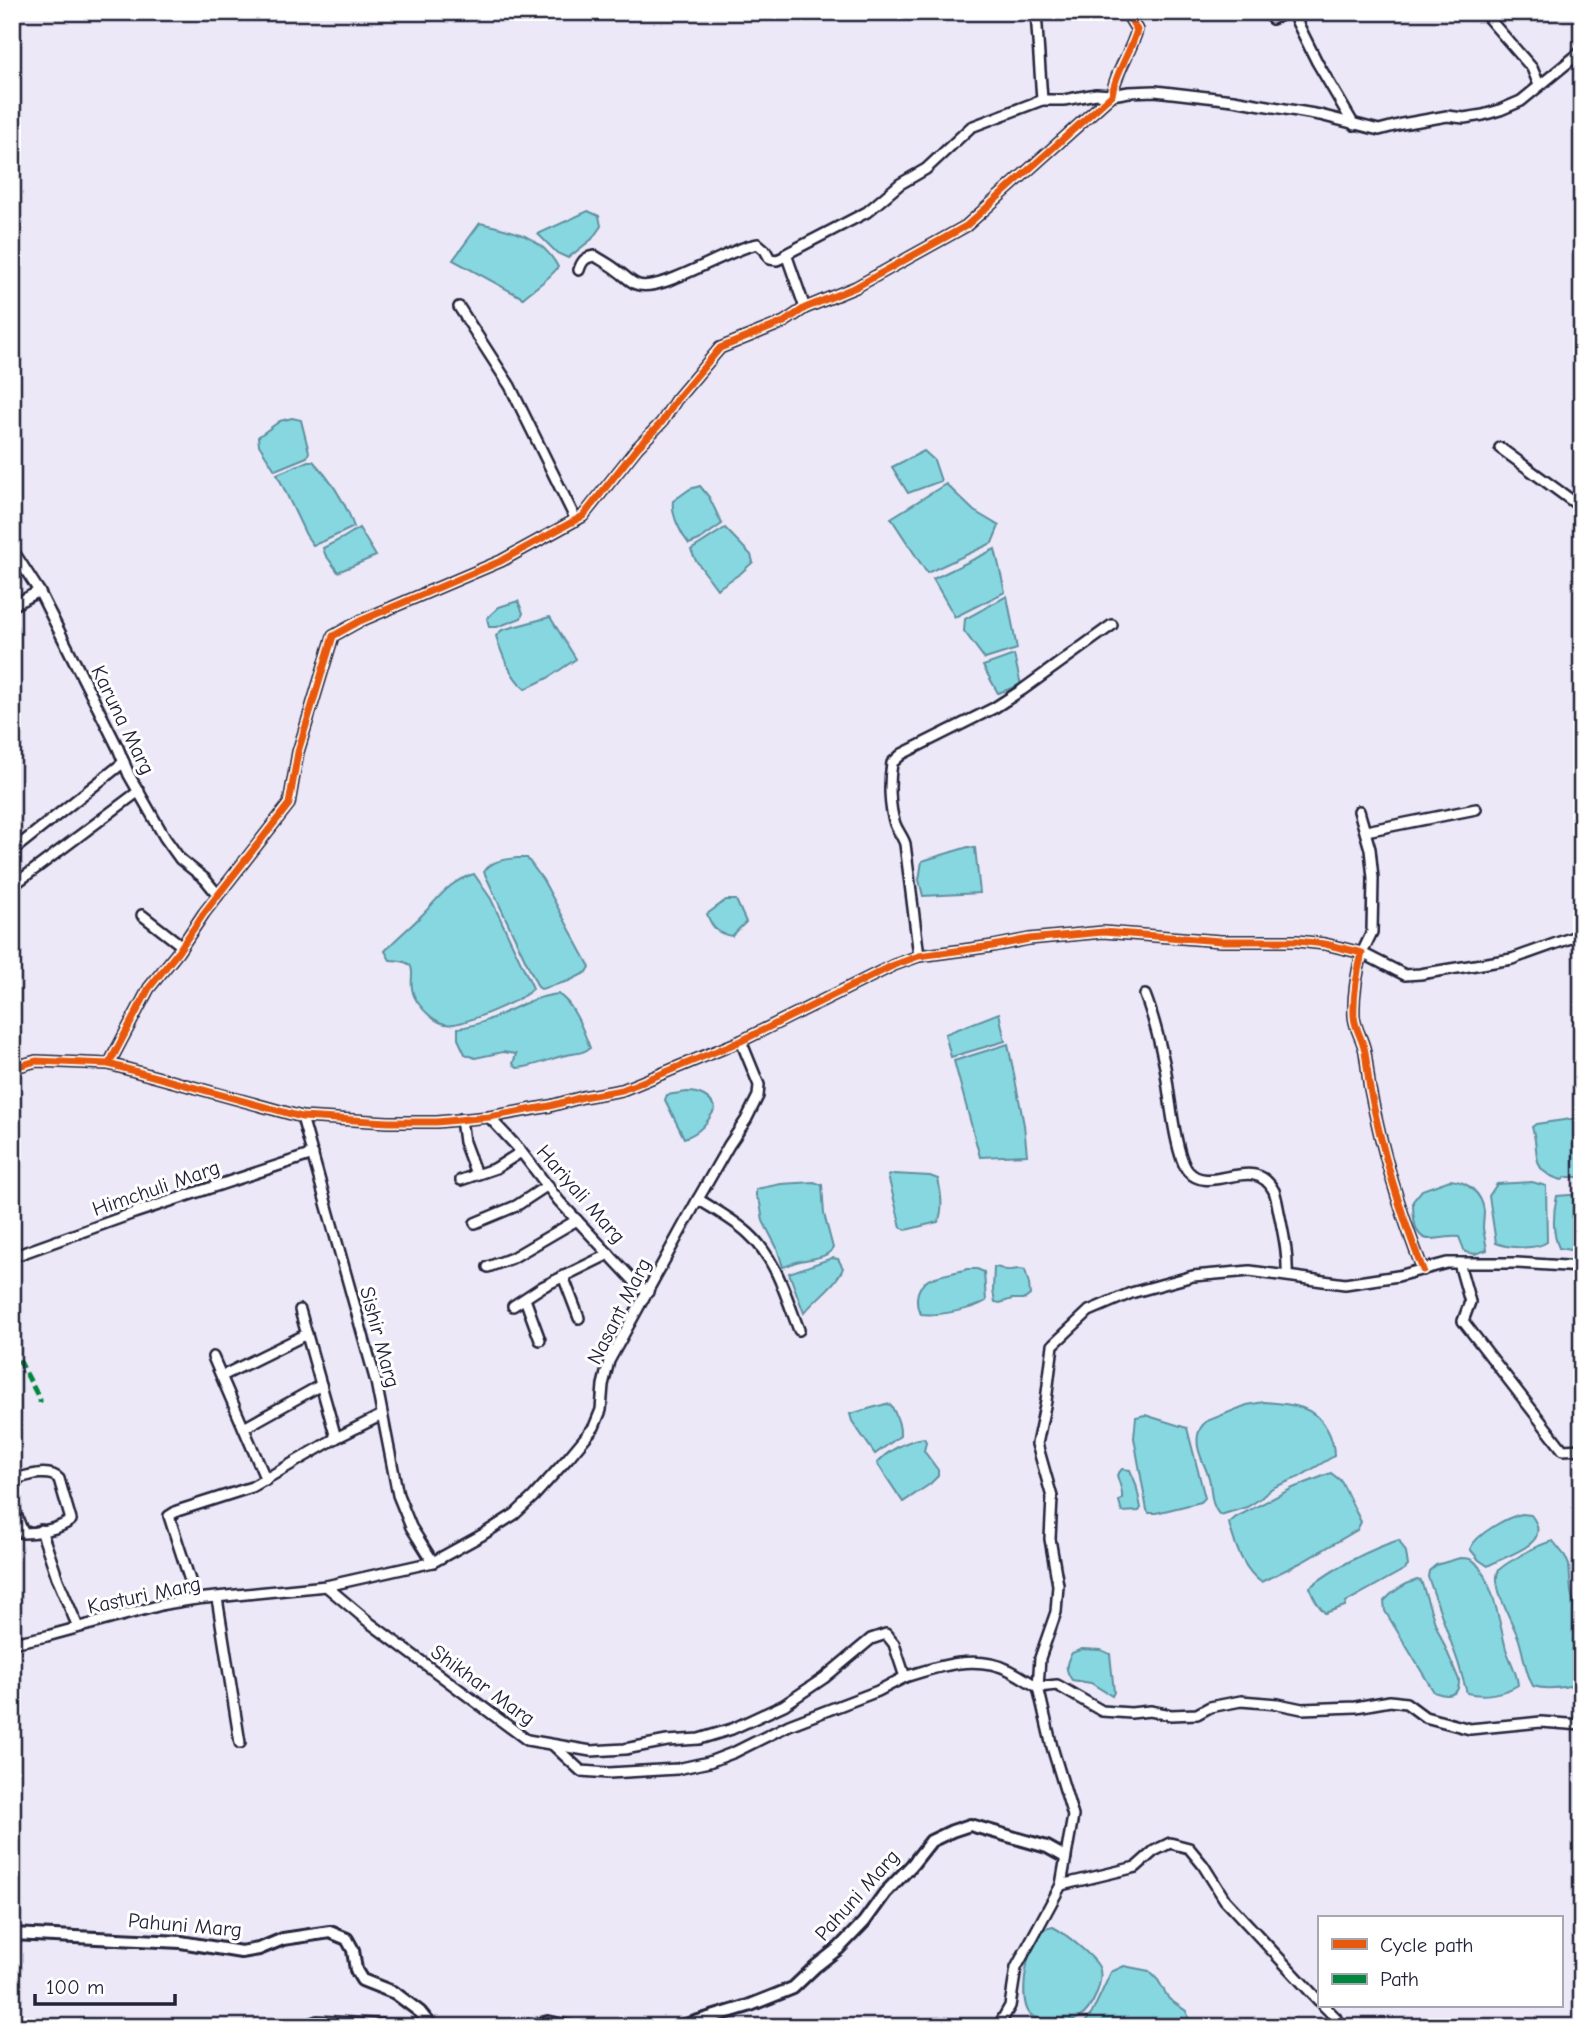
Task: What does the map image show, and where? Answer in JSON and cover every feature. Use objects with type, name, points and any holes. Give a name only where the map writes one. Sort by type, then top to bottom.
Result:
[{"type":"street","points":[[1036,12],[1042,100]]},
{"type":"street","points":[[109,1064],[149,989],[289,804],[298,752],[333,636],[372,616],[501,561],[583,516],[720,348],[784,322],[805,308],[856,287],[966,226],[1112,95],[1113,86],[1137,30],[1126,12]]},
{"type":"street","points":[[1272,19],[1289,12],[1354,125]]},
{"type":"street","points":[[1483,12],[1532,68],[1539,85]]},
{"type":"street","points":[[579,270],[587,257],[595,256],[635,283],[646,287],[665,282],[751,245],[758,244],[770,259],[777,260],[867,212],[900,184],[926,169],[971,127],[1042,100],[1155,91],[1233,100],[1320,115],[1379,130],[1447,116],[1464,118],[1483,115],[1521,101],[1582,51]]},
{"type":"street","points":[[786,256],[805,308]]},
{"type":"street","points":[[459,307],[510,386],[576,520]]},
{"type":"street","points":[[1500,448],[1582,508]]},
{"type":"street","name":"Karuna Marg","points":[[12,549],[39,591],[165,838],[180,859],[205,879],[218,895]]},
{"type":"street","points":[[12,606],[39,591]]},
{"type":"street","points":[[919,956],[905,844],[903,836],[896,828],[892,807],[892,763],[902,754],[994,708],[1112,625]]},
{"type":"street","points":[[12,851],[124,762]]},
{"type":"street","points":[[19,881],[139,791]]},
{"type":"street","points":[[1366,831],[1476,809]]},
{"type":"street","points":[[1359,811],[1370,849],[1373,878],[1372,932],[1362,953],[1355,995],[1355,1028],[1365,1049],[1373,1104],[1405,1225],[1423,1270]]},
{"type":"street","points":[[142,915],[182,946]]},
{"type":"street","points":[[12,1068],[36,1061],[109,1064],[302,1117],[437,1122],[550,1106],[622,1090],[741,1041],[894,965],[919,956],[1028,939],[1103,932],[1222,941],[1297,941],[1325,944],[1362,953],[1405,975],[1512,959],[1582,934]]},
{"type":"street","points":[[1145,995],[1158,1037],[1177,1139],[1188,1172],[1200,1179],[1219,1179],[1231,1174],[1257,1175],[1265,1179],[1275,1192],[1288,1255],[1287,1275]]},
{"type":"street","name":"Nasant Marg","points":[[326,1586],[433,1562],[482,1535],[514,1514],[533,1497],[594,1427],[601,1410],[609,1361],[758,1096],[759,1085],[741,1041]]},
{"type":"street","name":"Hariyali Marg","points":[[489,1116],[559,1201],[635,1282],[648,1292]]},
{"type":"street","name":"Sishir Marg","points":[[302,1117],[376,1382],[398,1495],[411,1527],[433,1562]]},
{"type":"street","points":[[461,1119],[464,1142],[476,1174]]},
{"type":"street","points":[[461,1180],[496,1168],[521,1152]]},
{"type":"street","name":"Himchuli Marg","points":[[12,1257],[134,1213],[313,1154]]},
{"type":"street","points":[[475,1223],[516,1206],[548,1185]]},
{"type":"street","points":[[698,1199],[748,1233],[765,1252],[781,1283],[799,1330]]},
{"type":"street","points":[[488,1267],[512,1258],[578,1220]]},
{"type":"street","points":[[513,1306],[542,1287],[609,1254]]},
{"type":"street","points":[[998,2027],[1010,2006],[1016,1968],[1061,1885],[1073,1816],[1052,1747],[1038,1687],[1040,1658],[1056,1612],[1058,1586],[1050,1539],[1052,1496],[1037,1444],[1053,1345],[1089,1311],[1131,1293],[1193,1276],[1250,1271],[1345,1284],[1398,1276],[1447,1263],[1582,1266]]},
{"type":"street","points":[[1459,1264],[1470,1302],[1463,1321],[1563,1450],[1582,1449]]},
{"type":"street","points":[[564,1276],[579,1318]]},
{"type":"street","points":[[525,1299],[540,1339]]},
{"type":"street","points":[[300,1310],[336,1438]]},
{"type":"street","points":[[222,1376],[307,1334]]},
{"type":"street","points":[[213,1357],[266,1480]]},
{"type":"street","points":[[244,1428],[321,1385]]},
{"type":"street","points":[[197,1599],[169,1516],[252,1487],[336,1438],[382,1415]]},
{"type":"street","points":[[12,1480],[55,1474],[59,1479],[71,1520],[66,1524],[23,1533],[12,1503]]},
{"type":"street","points":[[41,1530],[78,1627]]},
{"type":"street","name":"Kasturi Marg","points":[[12,1643],[165,1604],[326,1586]]},
{"type":"street","name":"Shikhar Marg","points":[[326,1586],[527,1740],[553,1745],[592,1751],[625,1749],[667,1741],[699,1739],[732,1729],[784,1705],[880,1634],[886,1634],[894,1644],[905,1677]]},
{"type":"street","points":[[217,1598],[240,1743]]},
{"type":"street","points":[[553,1745],[581,1771],[609,1773],[677,1769],[709,1762],[735,1752],[789,1725],[905,1677],[955,1663],[984,1662],[1009,1670],[1038,1687],[1057,1685],[1102,1711],[1150,1711],[1171,1715],[1196,1714],[1210,1707],[1241,1701],[1302,1709],[1356,1707],[1390,1701],[1406,1703],[1425,1717],[1470,1729],[1541,1722],[1582,1725]]},
{"type":"street","name":"Pahuni Marg","points":[[678,2027],[747,2006],[793,1988],[864,1922],[885,1893],[931,1841],[952,1831],[970,1825],[1047,1847],[1065,1857]]},
{"type":"street","points":[[1061,1885],[1136,1867],[1170,1843],[1189,1848],[1225,1900],[1318,2000]]},
{"type":"street","name":"Pahuni Marg","points":[[12,1934],[181,1941],[241,1952],[282,1939],[330,1932],[346,1939],[353,1950],[355,1970],[362,1980],[402,1997],[420,2012],[432,2027]]},
{"type":"street","points":[[1326,2008],[1336,2018]]},
{"type":"street","points":[[301,2027],[317,2021],[426,2027]]},
{"type":"street","points":[[529,2027],[548,2022],[572,2027]]},
{"type":"water","points":[[588,211],[599,216],[601,226],[592,239],[568,258],[557,253],[538,234]]},
{"type":"water","points":[[480,223],[515,232],[535,241],[544,248],[558,267],[523,298],[453,260]]},
{"type":"water","points":[[292,418],[301,420],[309,452],[307,457],[275,470],[259,445],[258,437],[280,421]]},
{"type":"water","points":[[924,451],[934,460],[941,481],[908,493],[892,467]]},
{"type":"water","points":[[313,461],[331,483],[347,509],[354,527],[313,545],[277,474]]},
{"type":"water","points":[[946,484],[974,511],[999,526],[992,543],[927,573],[891,518]]},
{"type":"water","points":[[700,486],[709,497],[722,524],[689,544],[677,524],[673,501],[690,489]]},
{"type":"water","points":[[359,528],[376,556],[338,572],[323,548]]},
{"type":"water","points":[[725,528],[751,555],[753,562],[717,589],[691,550]]},
{"type":"water","points":[[995,549],[1005,592],[955,617],[933,579]]},
{"type":"water","points":[[1007,596],[1017,649],[985,659],[964,631],[965,619]]},
{"type":"water","points":[[518,601],[523,613],[521,618],[497,627],[489,627],[487,618],[499,607]]},
{"type":"water","points":[[550,617],[576,659],[548,678],[525,689],[511,672],[496,636],[502,630]]},
{"type":"water","points":[[1014,655],[1021,685],[998,693],[983,666]]},
{"type":"water","points":[[968,847],[975,848],[980,893],[923,896],[919,880],[922,861]]},
{"type":"water","points":[[527,858],[543,880],[590,967],[587,972],[569,981],[541,989],[538,987],[484,872],[494,863]]},
{"type":"water","points":[[474,874],[491,899],[533,988],[520,998],[496,1009],[461,1022],[447,1024],[431,1017],[417,1002],[412,986],[411,966],[390,960],[385,951],[445,891]]},
{"type":"water","points":[[726,900],[736,900],[746,922],[732,936],[716,930],[707,914]]},
{"type":"water","points":[[558,994],[577,1018],[590,1048],[587,1050],[517,1068],[513,1064],[516,1054],[503,1052],[475,1058],[465,1054],[458,1039],[458,1028],[484,1022],[532,1000]]},
{"type":"water","points":[[999,1013],[1005,1041],[951,1057],[945,1034]]},
{"type":"water","points":[[1008,1044],[1024,1125],[1027,1155],[980,1157],[954,1061]]},
{"type":"water","points":[[687,1092],[704,1096],[711,1101],[715,1109],[702,1127],[684,1138],[665,1100],[667,1095]]},
{"type":"water","points":[[1582,1119],[1582,1177],[1566,1177],[1562,1180],[1544,1172],[1540,1166],[1532,1127],[1536,1124]]},
{"type":"water","points":[[894,1174],[938,1179],[941,1206],[938,1222],[906,1230],[901,1227],[888,1176]]},
{"type":"water","points":[[1450,1180],[1473,1189],[1480,1199],[1484,1211],[1483,1228],[1487,1250],[1475,1254],[1465,1252],[1459,1237],[1424,1238],[1417,1230],[1413,1201],[1422,1190]]},
{"type":"water","points":[[814,1182],[822,1185],[824,1214],[833,1248],[823,1256],[783,1267],[763,1221],[756,1189]]},
{"type":"water","points":[[1532,1182],[1546,1186],[1547,1242],[1522,1247],[1496,1243],[1489,1196],[1497,1184]]},
{"type":"water","points":[[1582,1194],[1582,1252],[1559,1248],[1554,1222],[1557,1196]]},
{"type":"water","points":[[832,1258],[838,1259],[843,1268],[840,1274],[804,1313],[789,1273]]},
{"type":"water","points":[[994,1267],[1025,1270],[1030,1295],[1025,1299],[995,1302]]},
{"type":"water","points":[[967,1269],[984,1272],[986,1301],[954,1312],[921,1314],[917,1298],[923,1284],[936,1277]]},
{"type":"water","points":[[1264,1402],[1300,1407],[1316,1415],[1329,1432],[1334,1456],[1299,1477],[1272,1488],[1247,1507],[1220,1515],[1213,1502],[1209,1478],[1199,1452],[1199,1431],[1207,1421],[1247,1405]]},
{"type":"water","points":[[891,1405],[895,1412],[900,1436],[875,1454],[850,1414]]},
{"type":"water","points":[[1145,1415],[1187,1428],[1205,1498],[1201,1502],[1156,1513],[1149,1513],[1147,1510],[1134,1438],[1136,1417]]},
{"type":"water","points":[[924,1438],[924,1451],[938,1470],[938,1476],[903,1502],[877,1463],[898,1447]]},
{"type":"water","points":[[1122,1469],[1130,1470],[1136,1484],[1141,1508],[1139,1511],[1122,1512],[1119,1501],[1122,1499],[1122,1492],[1117,1475]]},
{"type":"water","points":[[1331,1473],[1341,1481],[1361,1522],[1357,1530],[1261,1582],[1245,1563],[1229,1523],[1293,1488]]},
{"type":"water","points":[[1522,1514],[1531,1515],[1537,1525],[1537,1534],[1533,1541],[1488,1566],[1479,1560],[1470,1549],[1473,1543],[1501,1522]]},
{"type":"water","points":[[1399,1540],[1406,1552],[1408,1566],[1405,1569],[1346,1602],[1345,1606],[1325,1613],[1310,1587],[1353,1560]]},
{"type":"water","points":[[1553,1541],[1569,1565],[1571,1592],[1582,1632],[1582,1683],[1545,1688],[1533,1686],[1530,1680],[1519,1640],[1499,1593],[1497,1575],[1509,1562]]},
{"type":"water","points":[[1460,1558],[1475,1562],[1487,1580],[1506,1649],[1515,1671],[1518,1685],[1500,1693],[1467,1693],[1428,1577],[1429,1571],[1436,1565]]},
{"type":"water","points":[[1417,1580],[1421,1581],[1459,1680],[1457,1690],[1452,1694],[1434,1692],[1385,1611],[1384,1601],[1387,1597]]},
{"type":"water","points":[[1082,1649],[1101,1650],[1110,1654],[1114,1692],[1112,1696],[1091,1683],[1072,1680],[1067,1670],[1068,1660],[1072,1653]]},
{"type":"water","points":[[1053,1927],[1087,1953],[1100,1970],[1100,1982],[1092,2002],[1084,2014],[1074,2020],[1042,2021],[1030,2014],[1026,2007],[1025,1974],[1031,1949],[1041,1932]]},
{"type":"water","points":[[1124,1966],[1149,1971],[1169,1999],[1186,2011],[1190,2020],[1188,2025],[1085,2027],[1084,2024],[1111,1972]]},
{"type":"marked path","points":[[12,1346],[40,1403]]},
{"type":"cycle path","points":[[109,1064],[149,988],[289,804],[298,752],[333,636],[360,621],[501,561],[583,516],[720,348],[784,322],[805,308],[856,287],[966,226],[1112,95],[1137,30],[1126,12]]},
{"type":"cycle path","points":[[12,1068],[36,1061],[109,1064],[302,1117],[437,1122],[489,1117],[622,1090],[741,1041],[894,965],[919,956],[1029,939],[1103,932],[1221,941],[1297,941],[1325,944],[1362,953],[1355,992],[1355,1021],[1364,1047],[1370,1089],[1386,1158],[1423,1270]]}]
